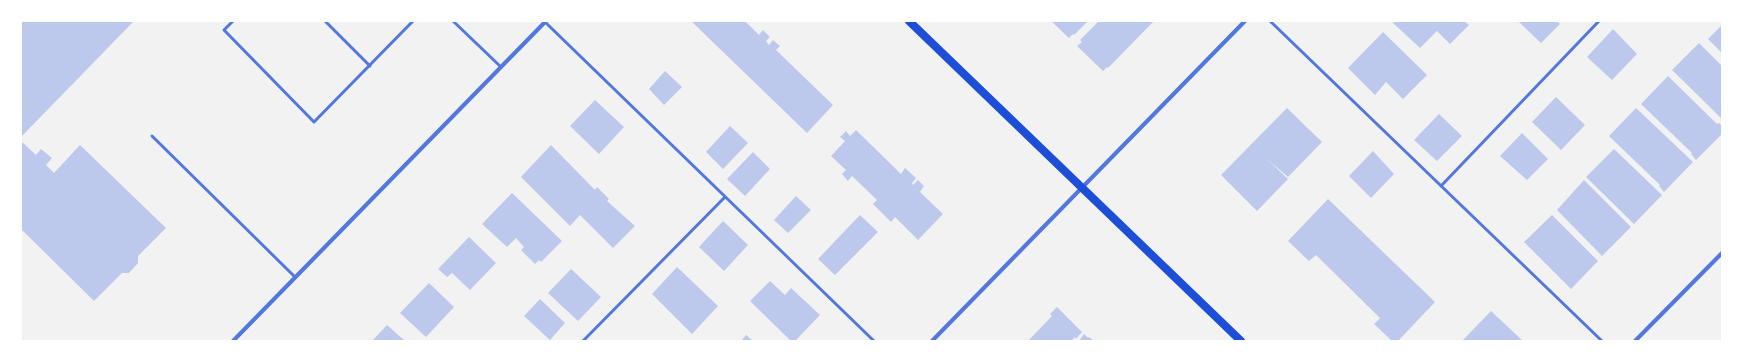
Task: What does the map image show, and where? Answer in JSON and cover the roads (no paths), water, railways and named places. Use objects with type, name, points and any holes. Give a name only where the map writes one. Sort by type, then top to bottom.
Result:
[{"type":"main road","points":[[909,21],[1241,341]]},
{"type":"street","points":[[932,341],[1245,21]]},
{"type":"street","points":[[233,341],[545,22]]},
{"type":"street","points":[[1635,341],[1722,253]]},
{"type":"lane","points":[[233,21],[224,30],[314,122],[413,21]]},
{"type":"lane","points":[[325,21],[370,66]]},
{"type":"lane","points":[[453,21],[501,67]]},
{"type":"lane","points":[[1270,21],[1602,341]]},
{"type":"lane","points":[[1441,186],[1600,21]]},
{"type":"lane","points":[[545,22],[874,341]]},
{"type":"lane","points":[[152,136],[295,277]]},
{"type":"lane","points":[[583,341],[725,197]]}]
